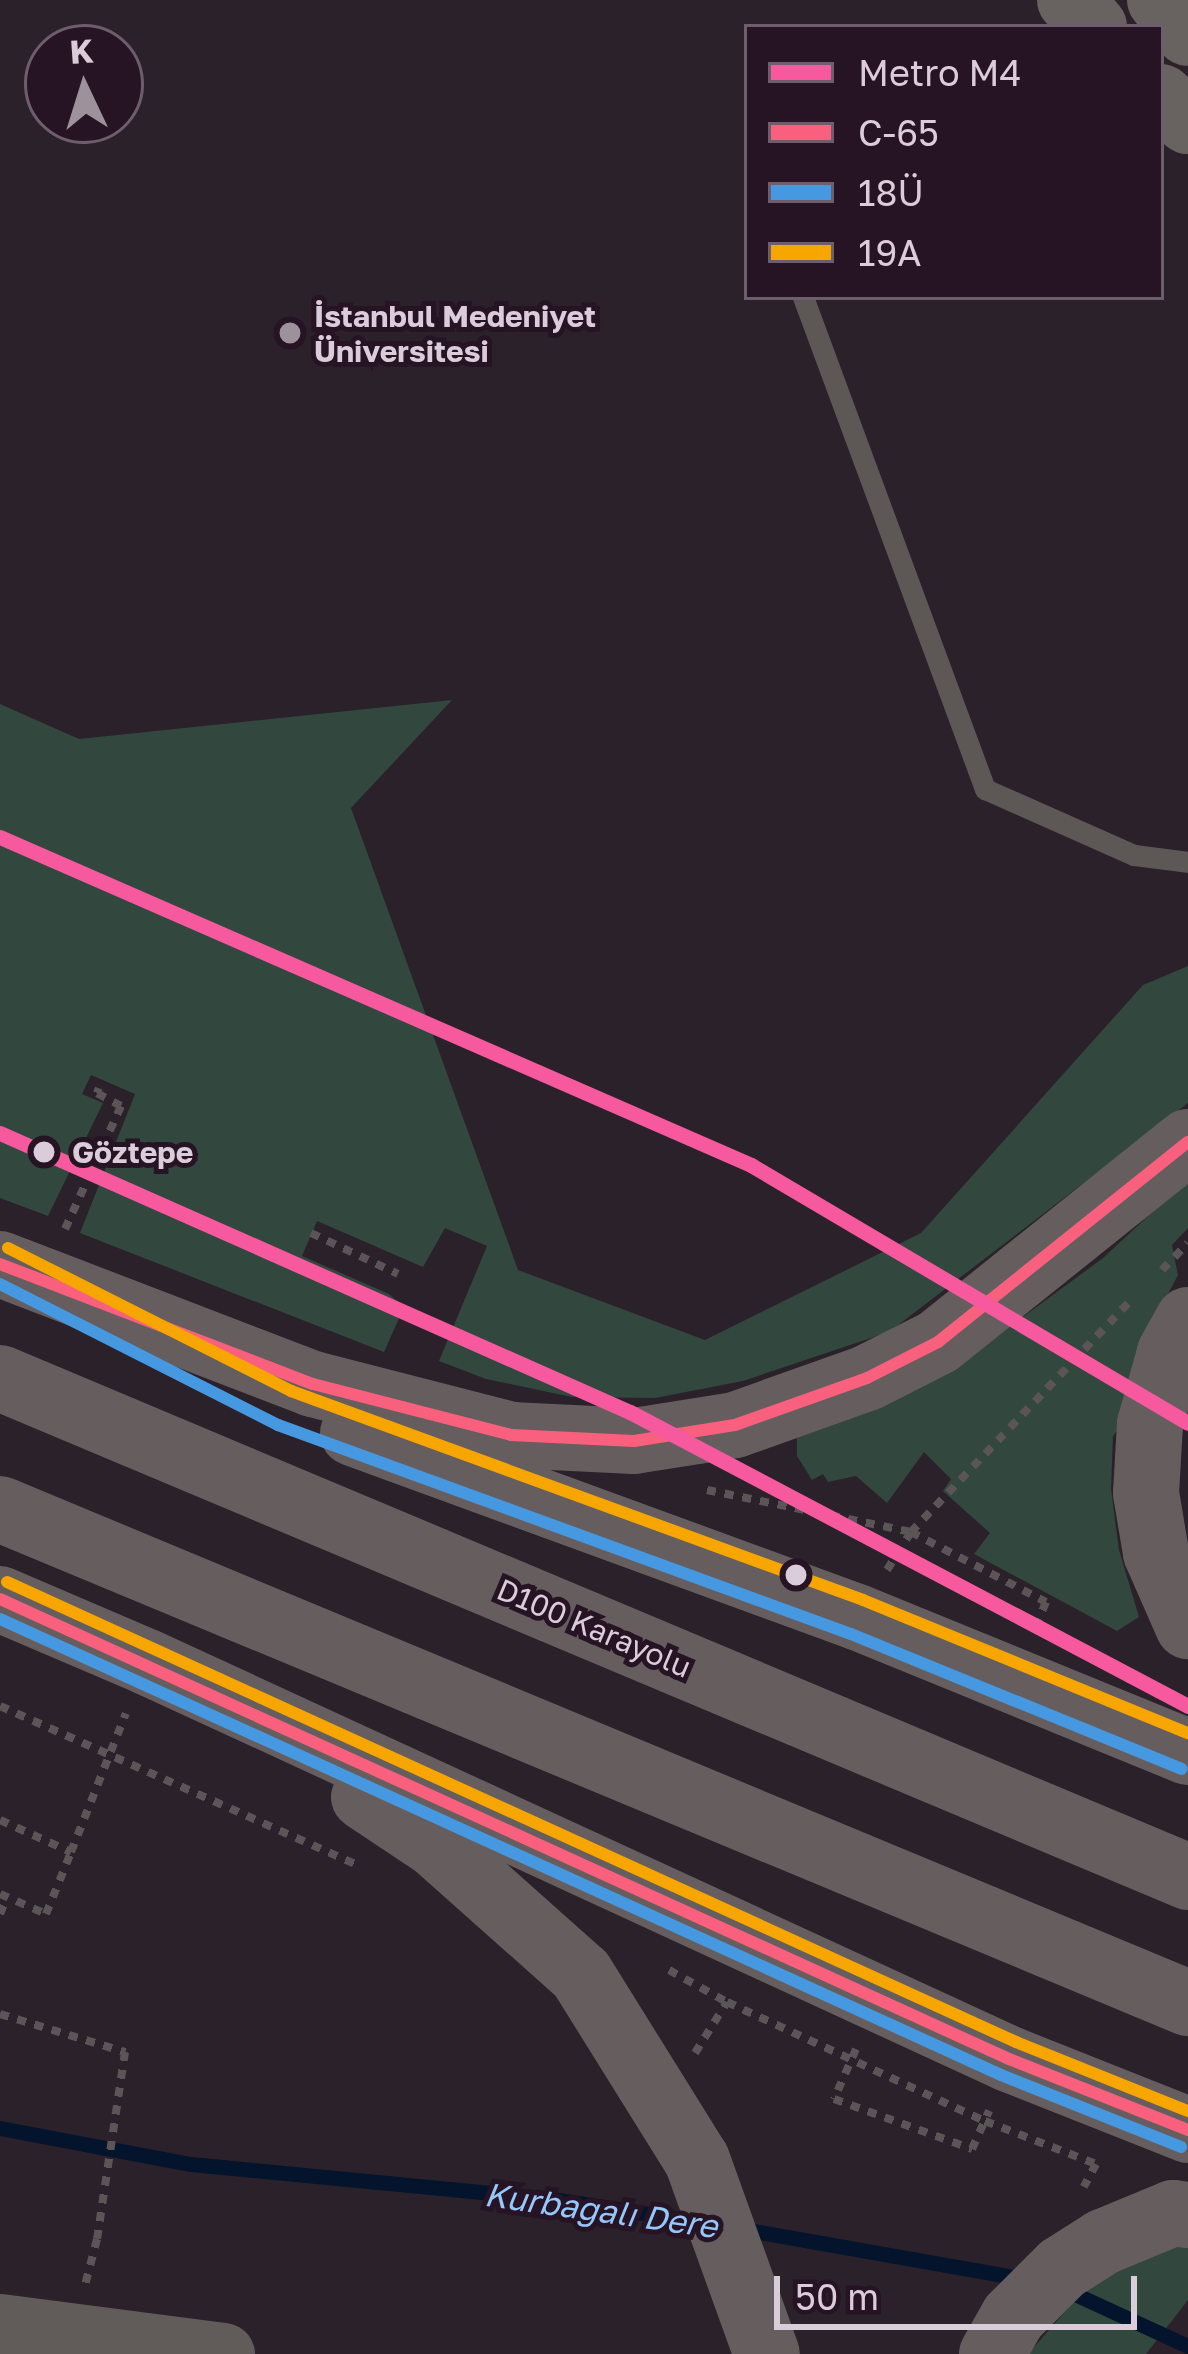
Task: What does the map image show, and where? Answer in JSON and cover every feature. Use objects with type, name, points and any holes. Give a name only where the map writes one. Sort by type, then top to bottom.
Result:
[{"type":"highway","points":[[19,1272],[313,1384],[511,1435],[634,1441],[735,1425],[867,1378],[938,1342],[1188,1142]]},
{"type":"highway","points":[[19,1272],[284,1408],[857,1617],[1188,1752]]},
{"type":"highway","points":[[1161,1296],[1170,1353],[1150,1424],[1146,1493],[1156,1553],[1188,1626]]},
{"type":"highway","name":"D100 Karayolu","points":[[0,1378],[1188,1877]]},
{"type":"highway","points":[[0,1509],[1188,2002]]},
{"type":"highway","points":[[14,1602],[1009,2059],[1188,2131]]},
{"type":"highway","points":[[147,1662],[436,1845],[581,1974],[679,2089],[697,2160],[764,2345]]},
{"type":"highway","points":[[992,2354],[1012,2317],[1062,2268],[1103,2242],[1180,2214]]},
{"type":"main road","points":[[1070,0],[1091,24]]},
{"type":"main road","points":[[1160,0],[1188,33]]},
{"type":"main road","points":[[1164,100],[1188,121]]},
{"type":"main road","points":[[0,2325],[223,2354]]},
{"type":"lane","points":[[804,300],[985,789],[1134,855],[1188,862]]},
{"type":"path","points":[[19,1272],[121,1106],[97,1093],[99,1088]]},
{"type":"path","points":[[311,1233],[398,1274]]},
{"type":"path","points":[[911,1532],[1161,1296],[1188,1243]]},
{"type":"path","points":[[634,1441],[637,1476],[911,1532],[1046,1602]]},
{"type":"path","points":[[0,1914],[4,1895],[46,1914],[147,1662]]},
{"type":"path","points":[[0,1820],[71,1852]]},
{"type":"path","points":[[679,2089],[727,2002],[985,2121],[1096,2164],[1084,2186]]},
{"type":"path","points":[[0,2014],[125,2052],[97,2239]]},
{"type":"path","points":[[834,2099],[972,2149]]},
{"type":"green space","points":[[452,700],[351,808],[518,1270],[705,1340],[921,1233],[1143,985],[1188,966],[1188,1103],[889,1332],[743,1381],[655,1398],[572,1397],[486,1379],[439,1361],[487,1246],[445,1228],[423,1267],[317,1221],[302,1256],[389,1294],[404,1307],[384,1352],[80,1233],[135,1094],[91,1075],[82,1094],[103,1103],[48,1216],[0,1198],[0,704],[79,739]]},
{"type":"green space","points":[[1188,1179],[1188,1228],[1172,1245],[1178,1275],[1156,1317],[1123,1424],[1113,1436],[1111,1489],[1119,1550],[1139,1617],[1117,1631],[974,1554],[990,1533],[943,1491],[951,1479],[924,1452],[887,1503],[856,1476],[828,1482],[823,1474],[812,1480],[797,1456],[797,1438],[948,1372],[1103,1258]]},
{"type":"green space","points":[[1188,2242],[1188,2300],[1146,2354],[1028,2354],[1084,2290],[1126,2264]]},
{"type":"waterway","name":"Kurbağalı Dere","points":[[0,2128],[191,2164],[546,2198],[700,2222]]},
{"type":"waterway","name":"Kurbağalı Dere","points":[[742,2229],[1025,2279]]},
{"type":"waterway","name":"Kurbağalı Dere","points":[[1066,2290],[1188,2346]]},
{"type":"metro line","name":"M4","points":[[0,837],[751,1165],[1188,1423]]},
{"type":"metro line","name":"M4","points":[[0,1133],[630,1412],[1188,1706]]},
{"type":"transit line","name":"C-65","points":[[0,1264],[313,1384],[511,1435],[634,1441],[735,1425],[867,1378],[938,1342],[1188,1142]]},
{"type":"transit line","name":"19A","points":[[8,1248],[291,1391],[863,1600],[1188,1733]]},
{"type":"transit line","name":"18Ü","points":[[0,1284],[278,1425],[851,1634],[1181,1769]]},
{"type":"transit line","name":"19A","points":[[7,1582],[1016,2042],[1188,2111]]},
{"type":"transit line","name":"C-65","points":[[0,1599],[1009,2059],[1188,2130]]},
{"type":"transit line","name":"18Ü","points":[[0,1619],[1001,2075],[1181,2147]]},
{"type":"place","name":"İstanbul Medeniyet Üniversitesi","points":[[290,333]]},
{"type":"place","name":"Göztepe","points":[[44,1152]]}]
